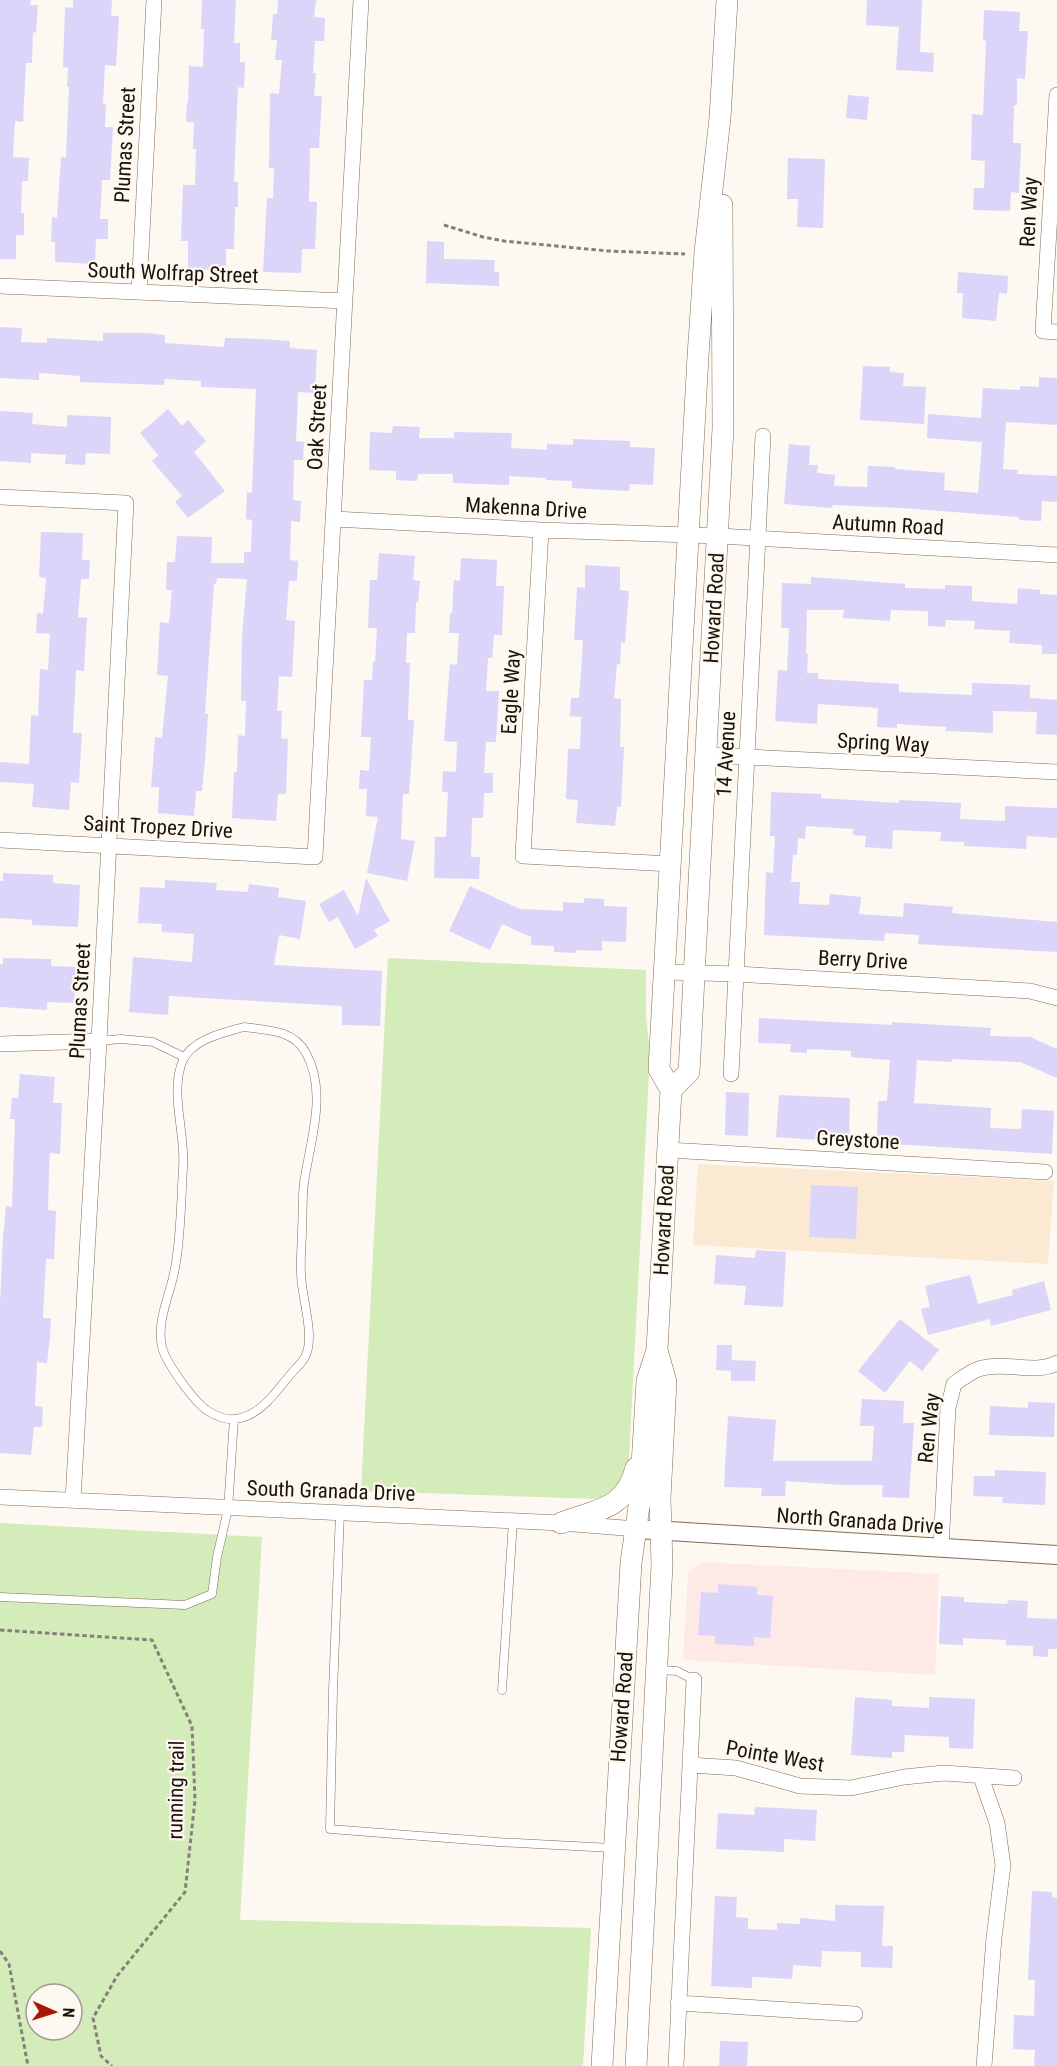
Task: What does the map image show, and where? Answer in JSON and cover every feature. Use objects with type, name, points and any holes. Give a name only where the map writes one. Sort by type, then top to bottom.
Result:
[{"type":"main road","name":"Howard Road","points":[[602,2066],[631,1563],[637,1529],[647,1381],[657,1350],[671,1090],[659,1069],[687,535],[705,252],[720,118],[727,0]]},
{"type":"main road","name":"Howard Road","points":[[671,1090],[688,1072],[718,536],[723,420],[720,118]]},
{"type":"main road","name":"Howard Road","points":[[636,2066],[662,1565],[660,1498],[666,1382],[657,1350]]},
{"type":"main road","points":[[561,1523],[612,1505],[624,1495],[634,1476],[644,1435]]},
{"type":"street","name":"Plumas Street","points":[[139,292],[154,0]]},
{"type":"street","name":"Oak Street","points":[[315,857],[361,0]]},
{"type":"street","name":"Ren Way","points":[[1050,331],[1057,95]]},
{"type":"street","name":"South Wolfrap Street","points":[[0,286],[345,301]]},
{"type":"street","name":"14 Avenue","points":[[731,1074],[763,436]]},
{"type":"street","name":"Plumas Street","points":[[0,497],[126,503],[110,846],[74,1500]]},
{"type":"street","name":"Makenna Drive","points":[[334,519],[541,530],[718,536]]},
{"type":"street","name":"Eagle Way","points":[[541,530],[524,856],[671,864]]},
{"type":"street","name":"Autumn Road","points":[[718,536],[1057,555]]},
{"type":"street","name":"Spring Way","points":[[706,755],[1057,772]]},
{"type":"street","name":"Saint Tropez Drive","points":[[0,840],[315,857]]},
{"type":"street","name":"Berry Drive","points":[[665,972],[1030,991],[1057,998]]},
{"type":"street","points":[[0,1044],[99,1041]]},
{"type":"street","name":"Greystone","points":[[668,1150],[1046,1172]]},
{"type":"street","name":"Ren Way","points":[[941,1548],[948,1408],[954,1384],[969,1373],[988,1367],[1037,1370],[1057,1363]]},
{"type":"street","name":"South Granada Drive","points":[[0,1497],[561,1523],[661,1531]]},
{"type":"street","name":"North Granada Drive","points":[[661,1531],[1057,1555]]},
{"type":"street","points":[[676,2066],[694,1680]]},
{"type":"street","name":"Pointe West","points":[[690,1765],[736,1768],[800,1786],[851,1788],[904,1777],[944,1773],[1014,1778]]},
{"type":"street","points":[[981,1777],[997,1823],[1003,1865],[988,2004],[984,2066]]},
{"type":"street","points":[[678,2003],[855,2014]]},
{"type":"lane","points":[[244,1027],[279,1032],[295,1038],[306,1051],[314,1071],[316,1086],[314,1125],[304,1185],[301,1274],[310,1335],[305,1357],[260,1408],[245,1417],[234,1419],[220,1417],[207,1411],[168,1364],[161,1345],[164,1307],[175,1268],[181,1200],[184,1161],[176,1080],[184,1057],[210,1037],[244,1027]]},
{"type":"lane","points":[[99,1041],[121,1039],[153,1042],[184,1057]]},
{"type":"lane","points":[[0,1597],[185,1605],[212,1594],[217,1557],[228,1509],[234,1419]]},
{"type":"lane","points":[[339,1513],[330,1830],[614,1848]]},
{"type":"lane","points":[[502,1690],[513,1521]]},
{"type":"lane","points":[[656,1670],[677,1671],[694,1680]]},
{"type":"path","points":[[444,225],[504,241],[608,251],[691,255],[705,252]]},
{"type":"path","name":"running trail","points":[[0,1630],[152,1640],[192,1726],[195,1800],[185,1892],[117,1976],[93,2018],[101,2056],[112,2066]]},
{"type":"path","points":[[0,1951],[9,1964],[28,2066]]},
{"type":"shaded area","points":[[698,1164],[1054,1181],[1048,1264],[693,1245]]},
{"type":"shaded area","points":[[701,1562],[939,1574],[935,1675],[683,1660],[688,1572]]},
{"type":"green space","points":[[388,958],[646,970],[646,1015],[650,1054],[629,1458],[619,1483],[598,1499],[361,1491]]},
{"type":"green space","points":[[0,1523],[262,1537],[240,1920],[591,1928],[583,2066],[0,2066]]},
{"type":"building","points":[[0,0],[31,0],[30,5],[38,5],[36,33],[33,32],[32,63],[26,63],[23,122],[15,121],[13,157],[29,158],[28,181],[22,181],[21,213],[24,213],[24,235],[16,235],[16,259],[0,259]]},
{"type":"building","points":[[73,0],[112,0],[111,16],[119,16],[116,66],[105,65],[103,104],[106,104],[105,127],[113,127],[110,180],[102,180],[100,219],[108,219],[108,239],[96,239],[95,264],[55,262],[55,242],[51,242],[52,217],[57,218],[61,157],[66,158],[69,87],[67,87],[68,68],[63,67],[65,7],[73,8]]},
{"type":"building","points":[[202,0],[236,0],[234,43],[240,43],[240,62],[245,62],[244,88],[238,87],[234,182],[238,182],[238,207],[235,207],[234,249],[226,249],[226,270],[188,269],[188,241],[181,241],[183,185],[195,185],[194,122],[186,122],[189,66],[203,67]]},
{"type":"building","points":[[278,0],[316,0],[314,17],[325,18],[324,41],[315,41],[313,73],[316,73],[314,96],[322,96],[319,148],[310,148],[309,202],[317,202],[315,249],[302,249],[301,273],[263,272],[267,198],[273,198],[274,168],[269,168],[270,93],[279,94],[282,60],[275,60],[277,40],[271,40],[273,14],[277,14]]},
{"type":"building","points":[[867,0],[922,0],[920,52],[934,53],[933,72],[896,70],[899,27],[866,25]]},
{"type":"building","points":[[984,10],[1020,12],[1019,31],[1028,31],[1025,79],[1017,78],[1017,105],[1014,105],[1013,143],[1021,143],[1019,193],[1011,192],[1010,211],[973,210],[974,188],[984,188],[985,161],[971,160],[972,114],[983,115],[986,41],[983,40]]},
{"type":"building","points":[[848,95],[869,97],[867,120],[846,118]]},
{"type":"building","points":[[788,158],[825,159],[823,228],[797,227],[798,199],[787,199]]},
{"type":"building","points":[[427,241],[444,242],[444,259],[495,260],[494,272],[499,272],[499,286],[426,283]]},
{"type":"building","points":[[958,272],[1008,276],[1007,294],[999,293],[996,321],[962,318],[963,293],[957,293]]},
{"type":"building","points":[[0,327],[22,328],[21,342],[47,343],[47,338],[103,341],[103,333],[147,333],[165,335],[165,343],[224,347],[225,338],[263,339],[290,341],[290,348],[317,350],[315,393],[298,392],[296,441],[304,442],[303,460],[294,460],[293,500],[301,501],[300,522],[291,521],[290,560],[298,561],[297,581],[289,581],[286,620],[295,621],[292,677],[279,676],[277,711],[282,711],[281,738],[288,739],[286,794],[278,794],[276,821],[232,818],[238,735],[245,736],[246,701],[241,701],[242,636],[247,579],[217,578],[216,584],[214,583],[205,714],[208,714],[205,760],[202,791],[196,791],[194,816],[158,813],[159,787],[151,787],[155,737],[162,738],[168,676],[157,675],[160,622],[169,623],[172,590],[166,590],[167,562],[175,562],[177,536],[212,537],[211,563],[244,563],[244,552],[251,552],[252,520],[246,519],[247,492],[252,493],[256,389],[201,387],[201,381],[165,379],[164,385],[80,382],[80,376],[39,373],[39,380],[0,378]]},
{"type":"building","points":[[863,366],[890,367],[890,372],[904,373],[903,386],[926,387],[924,424],[860,420]]},
{"type":"building","points":[[1039,377],[1057,378],[1057,425],[1006,422],[1003,469],[1018,470],[1017,474],[1057,476],[1057,502],[1042,501],[1041,521],[1019,520],[1019,517],[902,508],[833,505],[832,508],[784,504],[789,444],[810,446],[809,465],[818,465],[817,473],[835,475],[834,486],[867,487],[868,466],[895,467],[895,469],[945,473],[944,490],[978,493],[982,442],[927,438],[928,414],[981,418],[983,388],[1020,390],[1020,386],[1039,387]]},
{"type":"building","points":[[168,409],[182,426],[188,420],[206,441],[194,452],[225,491],[188,518],[175,502],[182,496],[152,461],[158,455],[140,433]]},
{"type":"building","points":[[0,411],[33,413],[32,424],[67,427],[67,415],[111,417],[110,454],[86,453],[85,465],[65,464],[66,455],[31,453],[31,463],[0,461]]},
{"type":"building","points":[[393,426],[420,427],[419,438],[454,438],[454,432],[512,433],[511,448],[547,450],[547,444],[573,445],[573,439],[630,441],[630,447],[655,448],[653,485],[630,484],[629,491],[572,488],[572,481],[509,476],[509,485],[453,483],[453,474],[418,474],[417,481],[396,480],[396,471],[369,470],[370,432],[392,433]]},
{"type":"building","points":[[41,532],[83,533],[82,560],[90,560],[89,579],[81,579],[78,617],[87,618],[84,671],[76,670],[73,733],[82,733],[79,783],[71,782],[69,810],[32,807],[34,784],[0,782],[0,762],[29,764],[31,715],[38,716],[40,669],[48,670],[50,634],[36,633],[37,613],[43,614],[46,578],[39,577]]},
{"type":"building","points":[[379,553],[415,556],[413,580],[420,581],[418,602],[416,602],[415,633],[407,633],[406,663],[410,663],[408,720],[414,720],[409,794],[403,794],[401,839],[415,841],[407,881],[367,873],[378,817],[366,816],[367,789],[359,789],[360,770],[369,771],[371,737],[361,737],[364,680],[372,680],[373,662],[375,662],[377,628],[368,628],[370,580],[377,580]]},
{"type":"building","points":[[461,558],[497,560],[496,586],[504,586],[502,635],[494,635],[492,658],[488,658],[486,691],[499,691],[496,742],[486,742],[484,773],[493,773],[493,793],[484,793],[483,818],[472,818],[471,857],[480,857],[479,879],[434,878],[435,837],[446,837],[448,792],[442,792],[443,771],[456,772],[457,742],[444,741],[450,664],[457,665],[459,633],[449,633],[454,580],[460,581]]},
{"type":"building","points":[[585,565],[620,567],[620,590],[629,591],[625,643],[621,642],[620,665],[617,664],[614,698],[621,699],[620,747],[624,747],[621,807],[617,807],[615,826],[576,823],[578,800],[566,799],[568,749],[580,749],[581,717],[570,716],[571,698],[579,698],[583,640],[574,640],[577,587],[585,588]]},
{"type":"building","points":[[811,577],[905,584],[905,588],[945,589],[945,585],[972,586],[972,601],[1017,604],[1018,588],[1040,590],[1040,594],[1057,595],[1057,654],[1042,654],[1042,645],[1009,643],[1010,631],[974,629],[975,621],[946,620],[945,627],[928,626],[928,611],[891,610],[890,621],[843,618],[844,610],[807,610],[806,654],[808,654],[807,673],[818,673],[818,679],[899,684],[899,692],[972,695],[972,683],[1030,685],[1030,698],[1057,700],[1057,735],[1036,734],[1037,712],[993,711],[993,733],[946,731],[946,727],[897,724],[897,728],[877,727],[878,708],[818,704],[817,724],[775,721],[778,670],[787,671],[789,628],[781,628],[782,583],[811,584]]},
{"type":"building","points":[[771,792],[821,794],[821,798],[899,803],[899,800],[961,803],[960,819],[1005,821],[1005,806],[1057,808],[1057,838],[1027,836],[1026,849],[964,846],[964,842],[940,841],[941,832],[893,830],[892,849],[865,847],[866,836],[853,835],[853,829],[806,826],[805,839],[798,838],[797,855],[793,855],[791,882],[800,882],[799,904],[829,905],[830,894],[861,897],[859,914],[903,917],[904,903],[953,907],[952,913],[1057,922],[1057,952],[918,944],[919,935],[885,933],[884,941],[764,935],[766,872],[773,873],[775,836],[770,836]]},
{"type":"building","points":[[3,873],[53,875],[53,883],[80,885],[78,927],[32,925],[32,920],[0,918],[0,881],[3,881]]},
{"type":"building","points":[[366,878],[390,921],[374,930],[378,936],[355,949],[338,917],[329,922],[319,904],[344,890],[358,916]]},
{"type":"building","points":[[165,880],[217,883],[216,890],[248,892],[249,884],[279,888],[278,897],[306,901],[300,939],[279,935],[274,965],[382,971],[380,1026],[342,1025],[342,1006],[169,996],[168,1015],[129,1012],[133,957],[192,962],[194,934],[162,932],[162,924],[138,923],[140,887],[165,888]]},
{"type":"building","points":[[470,886],[520,909],[563,911],[563,902],[584,903],[584,898],[604,899],[604,906],[627,907],[626,942],[602,941],[602,951],[554,952],[554,946],[531,945],[531,937],[502,924],[490,950],[449,931]]},
{"type":"building","points":[[3,958],[51,959],[51,966],[76,967],[74,1003],[47,1002],[47,1010],[0,1007],[0,964],[3,964]]},
{"type":"building","points":[[759,1018],[991,1028],[990,1036],[1030,1037],[1057,1049],[1057,1078],[1020,1062],[917,1060],[914,1103],[991,1108],[990,1128],[1021,1129],[1022,1109],[1054,1111],[1052,1154],[877,1143],[878,1101],[887,1101],[890,1060],[851,1057],[851,1051],[807,1049],[807,1053],[790,1052],[791,1044],[758,1043]]},
{"type":"building","points":[[20,1074],[55,1077],[53,1103],[62,1103],[60,1154],[50,1153],[49,1172],[48,1210],[56,1211],[54,1259],[46,1259],[43,1318],[51,1318],[50,1337],[47,1363],[37,1362],[35,1406],[43,1407],[42,1427],[34,1427],[31,1455],[0,1453],[0,1303],[3,1237],[6,1206],[12,1207],[15,1119],[10,1119],[12,1098],[18,1098]]},
{"type":"building","points":[[726,1092],[749,1093],[748,1136],[725,1135]]},
{"type":"building","points":[[779,1095],[850,1098],[849,1142],[776,1137]]},
{"type":"building","points":[[811,1185],[858,1187],[856,1239],[809,1237]]},
{"type":"building","points":[[756,1250],[786,1252],[783,1307],[744,1305],[746,1286],[714,1284],[716,1255],[755,1258]]},
{"type":"building","points":[[970,1275],[978,1304],[1013,1295],[1012,1290],[1044,1281],[1051,1310],[991,1326],[990,1319],[928,1335],[921,1309],[930,1307],[925,1286]]},
{"type":"building","points":[[900,1319],[939,1350],[922,1371],[910,1361],[885,1393],[858,1371]]},
{"type":"building","points":[[717,1345],[732,1345],[731,1371],[716,1370]]},
{"type":"building","points":[[731,1360],[756,1361],[755,1381],[731,1381]]},
{"type":"building","points":[[862,1399],[904,1401],[903,1423],[914,1423],[909,1498],[882,1497],[883,1485],[786,1481],[785,1496],[761,1496],[762,1488],[724,1487],[728,1416],[776,1420],[773,1461],[872,1461],[874,1426],[860,1426]]},
{"type":"building","points":[[1028,1402],[1055,1403],[1054,1437],[989,1435],[990,1406],[1028,1408]]},
{"type":"building","points":[[995,1470],[1046,1472],[1045,1505],[1002,1503],[1003,1497],[973,1496],[974,1476],[995,1476]]},
{"type":"building","points":[[718,1584],[757,1587],[757,1595],[773,1596],[770,1638],[754,1637],[754,1646],[715,1644],[715,1636],[698,1635],[701,1592],[718,1593]]},
{"type":"building","points":[[941,1596],[964,1597],[964,1602],[1007,1604],[1008,1600],[1028,1601],[1027,1618],[1057,1619],[1057,1649],[1048,1649],[1048,1657],[1033,1656],[1033,1646],[1006,1645],[1006,1640],[963,1638],[963,1645],[939,1644]]},
{"type":"building","points":[[855,1697],[892,1700],[892,1706],[929,1708],[929,1697],[975,1699],[973,1749],[949,1748],[949,1737],[905,1735],[904,1752],[892,1752],[892,1758],[851,1755]]},
{"type":"building","points":[[755,1807],[817,1810],[815,1841],[784,1839],[784,1852],[716,1849],[718,1813],[754,1815]]},
{"type":"building","points":[[1032,1891],[1052,1892],[1052,1897],[1057,1898],[1057,2066],[1034,2066],[1035,2050],[1013,2049],[1014,2015],[1034,2016],[1035,1980],[1028,1980]]},
{"type":"building","points":[[715,1896],[737,1897],[736,1917],[748,1918],[748,1929],[777,1930],[777,1923],[800,1924],[800,1918],[835,1921],[835,1905],[884,1906],[882,1946],[893,1946],[892,1968],[861,1967],[861,1952],[822,1951],[821,1967],[793,1965],[792,1979],[752,1977],[752,1988],[711,1986]]},
{"type":"building","points":[[720,2041],[748,2042],[747,2066],[719,2066]]}]
